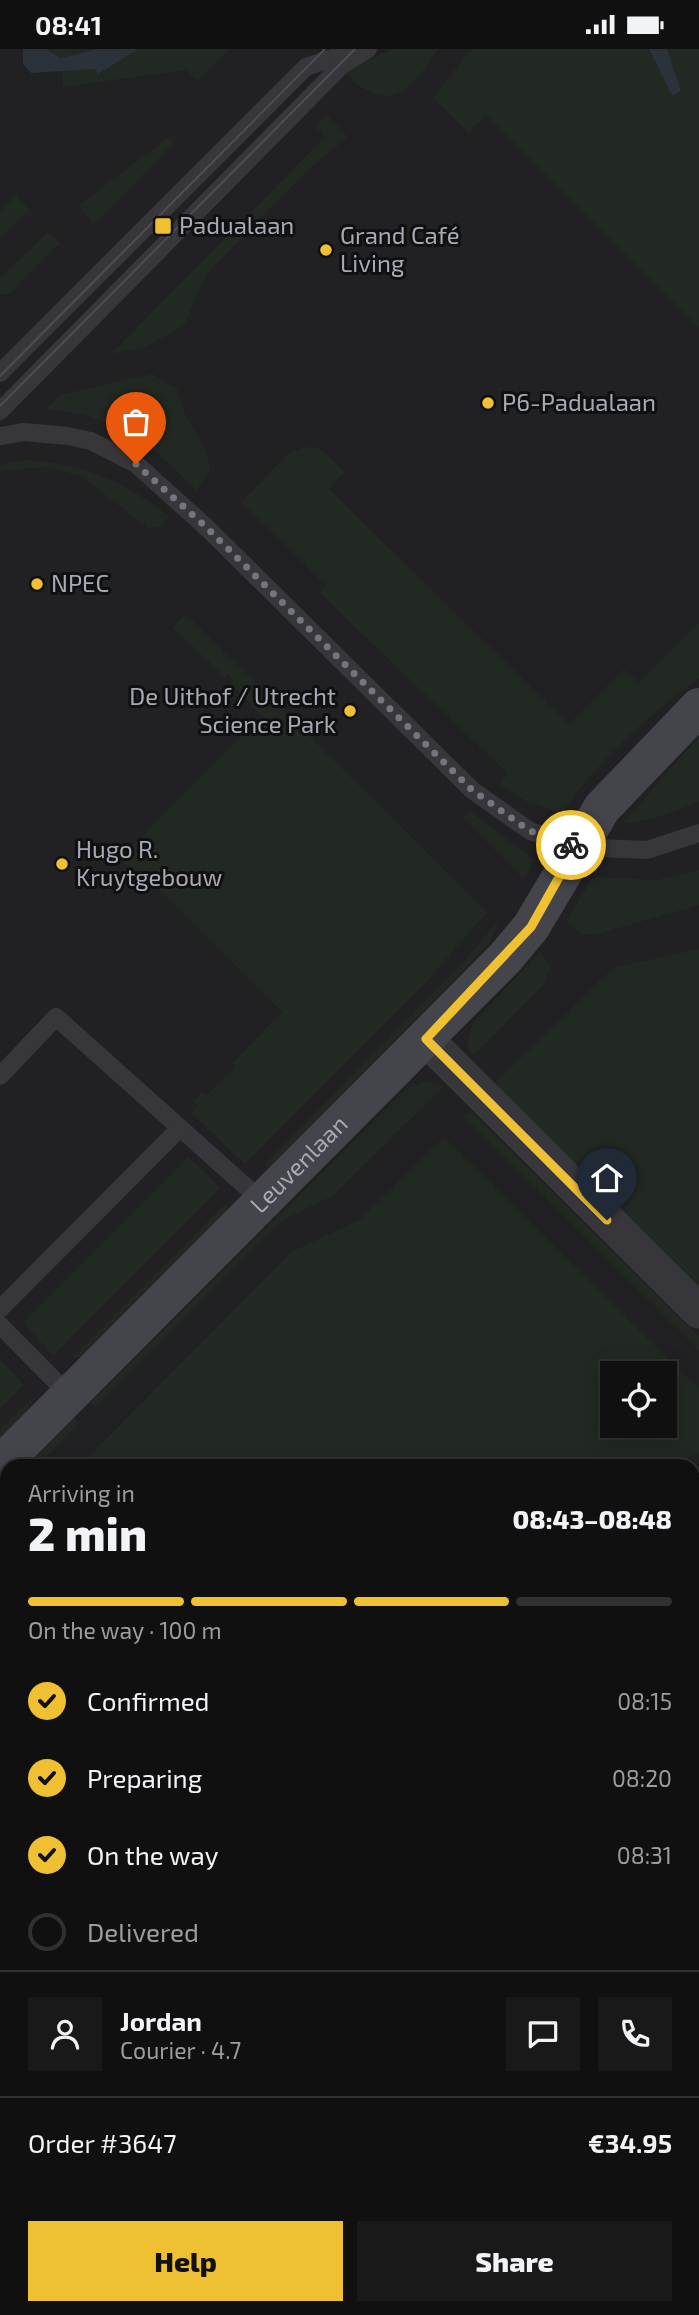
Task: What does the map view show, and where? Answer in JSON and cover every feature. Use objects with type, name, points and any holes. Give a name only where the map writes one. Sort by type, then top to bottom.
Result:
[{"type":"main road","name":"Leuvenlaan","points":[[6,1459],[426,1039],[531,927],[576,847],[602,808],[699,707]]},
{"type":"street","points":[[426,1039],[699,1311]]},
{"type":"lane","points":[[0,373],[306,67],[359,49]]},
{"type":"lane","points":[[0,411],[342,65],[368,49]]},
{"type":"lane","points":[[0,436],[23,432],[68,436],[91,442],[136,464],[205,526],[472,790],[530,831],[576,847],[647,850],[699,833]]},
{"type":"lane","points":[[0,1076],[56,1017],[263,1202]]},
{"type":"lane","points":[[0,1309],[180,1128]]},
{"type":"lane","points":[[0,1325],[70,1396]]},
{"type":"shaded area","name":"De Uithof / Utrecht Science Park","points":[[0,49],[699,49],[699,1459],[0,1459]]},
{"type":"shaded area","points":[[23,49],[46,49],[61,58],[98,49],[138,49],[98,74],[95,69],[31,73],[23,64]]},
{"type":"shaded area","points":[[46,49],[229,49],[197,81],[186,70],[63,87],[61,58]]},
{"type":"shaded area","points":[[393,49],[439,49],[408,87],[386,96],[373,94],[359,86],[343,71]]},
{"type":"shaded area","points":[[471,49],[649,49],[672,96],[681,91],[667,49],[699,49],[699,328],[486,115],[469,133],[433,98]]},
{"type":"shaded area","points":[[649,49],[667,49],[681,91],[672,96]]},
{"type":"shaded area","points":[[326,114],[348,137],[310,168],[213,267],[197,294],[185,325],[148,346],[111,354],[325,137],[315,126]]},
{"type":"shaded area","points":[[169,137],[174,143],[94,224],[79,205]]},
{"type":"shaded area","points":[[16,195],[30,210],[0,237],[0,211]]},
{"type":"shaded area","points":[[48,232],[60,243],[9,294],[0,294],[0,278]]},
{"type":"shaded area","points":[[152,374],[177,389],[185,414],[206,451],[210,470],[196,491],[163,458],[130,434],[92,417],[46,409],[60,395]]},
{"type":"shaded area","points":[[306,447],[319,448],[345,472],[329,489],[569,724],[624,669],[639,683],[699,623],[699,678],[625,740],[591,775],[562,813],[527,802],[499,784],[508,774],[320,593],[325,585],[241,502],[289,453]]},
{"type":"shaded area","points":[[26,460],[67,466],[103,477],[136,493],[170,517],[160,527],[148,528],[81,476],[44,467],[0,471],[0,465]]},
{"type":"shaded area","points":[[186,614],[487,912],[428,980],[245,1164],[191,1113],[198,1106],[193,1101],[202,1092],[206,1096],[235,1066],[232,1063],[282,1012],[138,869],[134,873],[119,859],[262,716],[231,684],[234,680],[227,674],[224,677],[173,627]]},
{"type":"shaded area","points":[[699,737],[699,801],[662,816],[623,823]]},
{"type":"shaded area","points":[[470,811],[534,860],[524,879],[463,818]]},
{"type":"shaded area","points":[[699,870],[699,905],[597,934],[581,935],[566,921],[593,877],[656,880]]},
{"type":"shaded area","points":[[501,917],[489,943],[470,963],[272,1166],[263,1166],[463,963]]},
{"type":"shaded area","points":[[699,949],[699,1289],[495,1083],[613,968]]},
{"type":"shaded area","points":[[541,951],[550,968],[544,984],[477,1053],[470,1054],[467,1040],[472,1024]]},
{"type":"shaded area","points":[[426,1082],[444,1086],[334,1195],[279,1222],[95,1406],[89,1404],[408,1088]]},
{"type":"shaded area","points":[[471,1111],[699,1337],[699,1350],[464,1117]]},
{"type":"shaded area","points":[[444,1137],[671,1361],[600,1361],[600,1438],[677,1438],[677,1367],[699,1389],[699,1453],[684,1459],[86,1459],[293,1251],[359,1220]]},
{"type":"shaded area","points":[[188,1157],[220,1188],[53,1356],[23,1322]]},
{"type":"shaded area","points":[[225,1204],[228,1210],[83,1356],[72,1358]]},
{"type":"shaded area","points":[[0,1360],[24,1385],[0,1409]]},
{"type":"shaded area","points":[[31,1399],[32,1405],[0,1438],[0,1430]]},
{"type":"shaded area","points":[[75,1418],[79,1424],[44,1459],[34,1459]]},
{"type":"tram line","points":[[0,376],[325,49]]},
{"type":"tram line","points":[[0,406],[355,49]]},
{"type":"way so far","points":[[136,464],[205,526],[472,790],[530,831],[571,845]]},
{"type":"place","name":"Padualaan","points":[[163,226]]},
{"type":"place","name":"Grand Café Living","points":[[326,250]]},
{"type":"place","name":"P6-Padualaan","points":[[488,403]]},
{"type":"place","name":"NPEC","points":[[37,584]]},
{"type":"place","name":"De Uithof / Utrecht Science Park","points":[[350,711]]},
{"type":"place","name":"Hugo R. Kruytgebouw","points":[[62,864]]},
{"type":"route","points":[[571,845],[576,847],[531,927],[505,958],[426,1039],[607,1220]]}]
